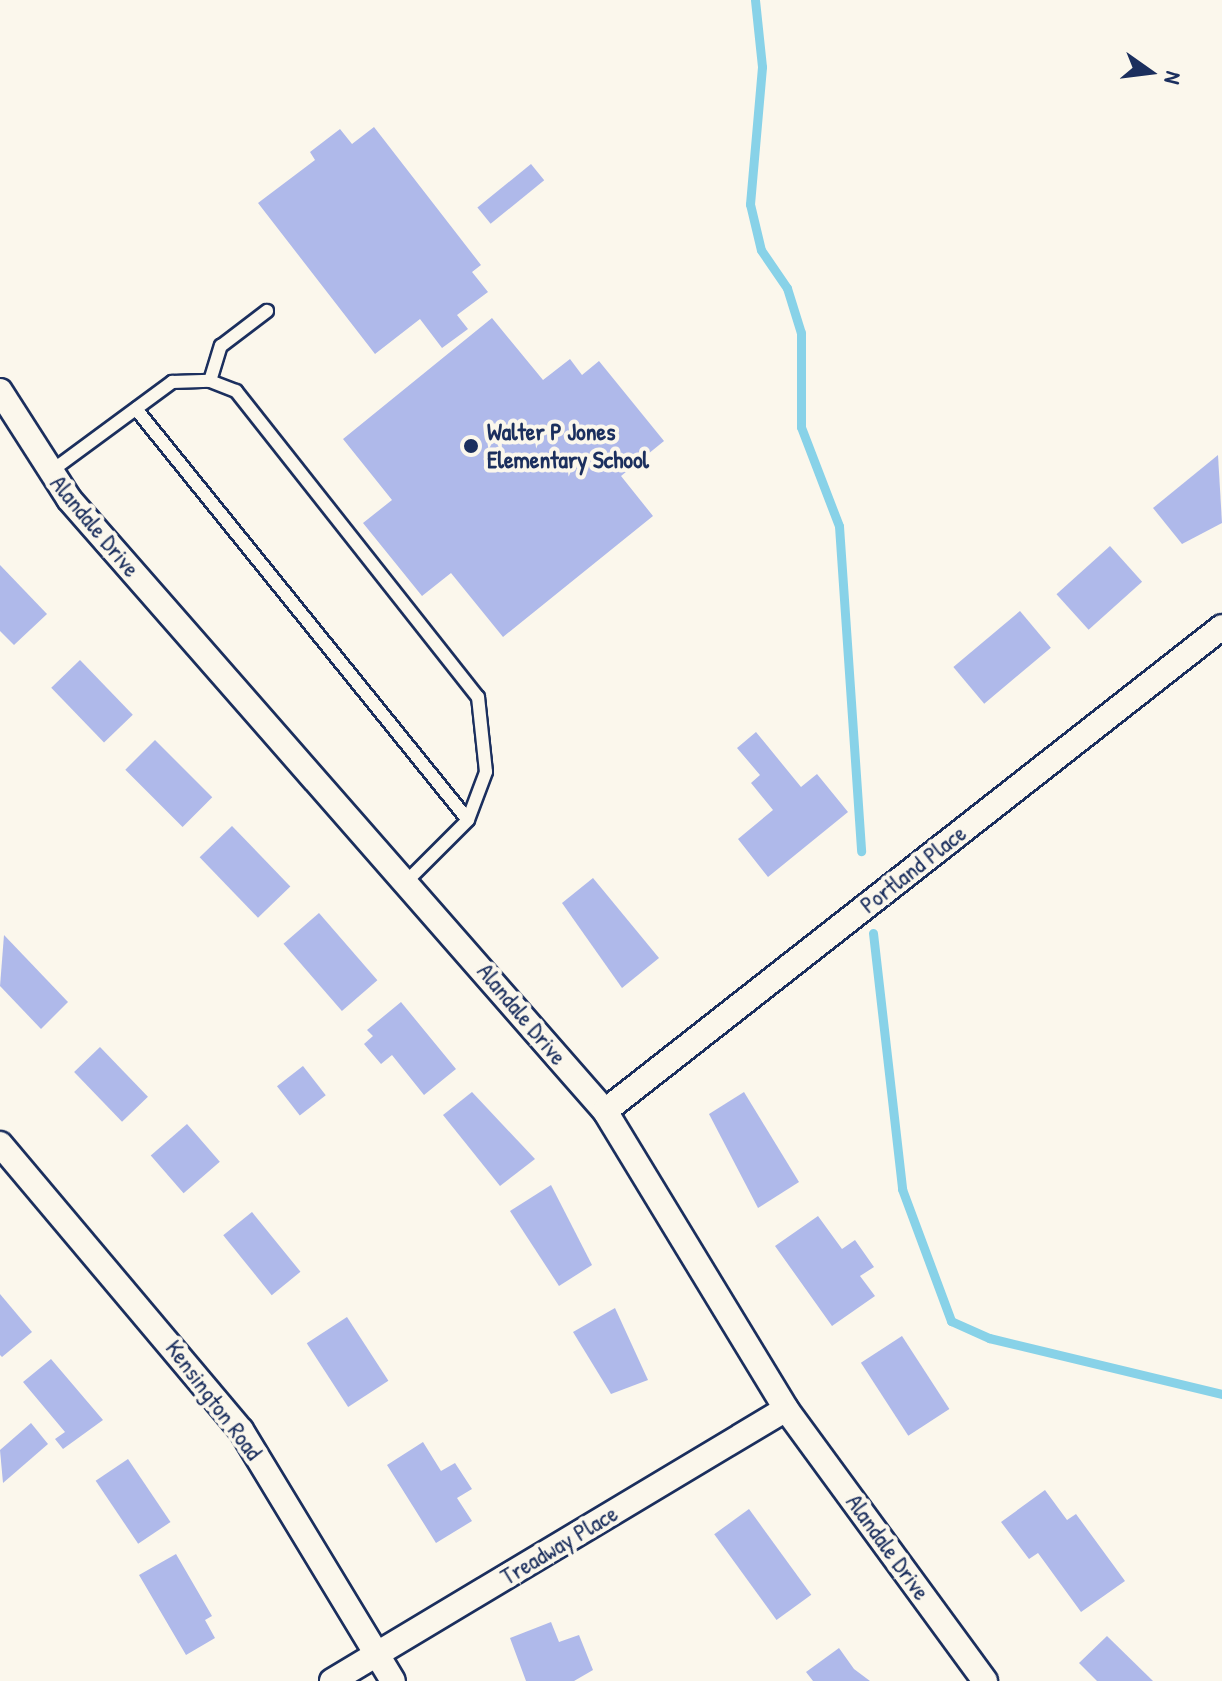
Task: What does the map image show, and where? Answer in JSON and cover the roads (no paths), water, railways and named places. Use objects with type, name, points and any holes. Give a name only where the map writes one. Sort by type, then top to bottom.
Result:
[{"type":"street","name":"Alandale Drive","points":[[0,391],[50,473],[605,1111],[786,1409],[985,1681]]},
{"type":"street","name":"Portland Place","points":[[605,1111],[1222,627]]},
{"type":"street","name":"Kensington Road","points":[[0,1144],[241,1430],[393,1681]]},
{"type":"street","name":"Treadway Place","points":[[332,1681],[786,1409]]},
{"type":"lane","points":[[210,381],[221,346],[267,311]]},
{"type":"lane","points":[[50,473],[172,382],[210,381],[236,391],[478,697],[486,772],[468,820],[407,881]]},
{"type":"lane","points":[[136,409],[468,820]]},
{"type":"waterway","points":[[755,0],[762,67],[750,204],[761,250],[787,288],[801,333],[801,427],[839,526],[861,851]]},
{"type":"waterway","points":[[873,933],[902,1189],[951,1321],[989,1338],[1222,1394]]},
{"type":"place","name":"Walter P Jones Elementary School","points":[[471,446]]}]
